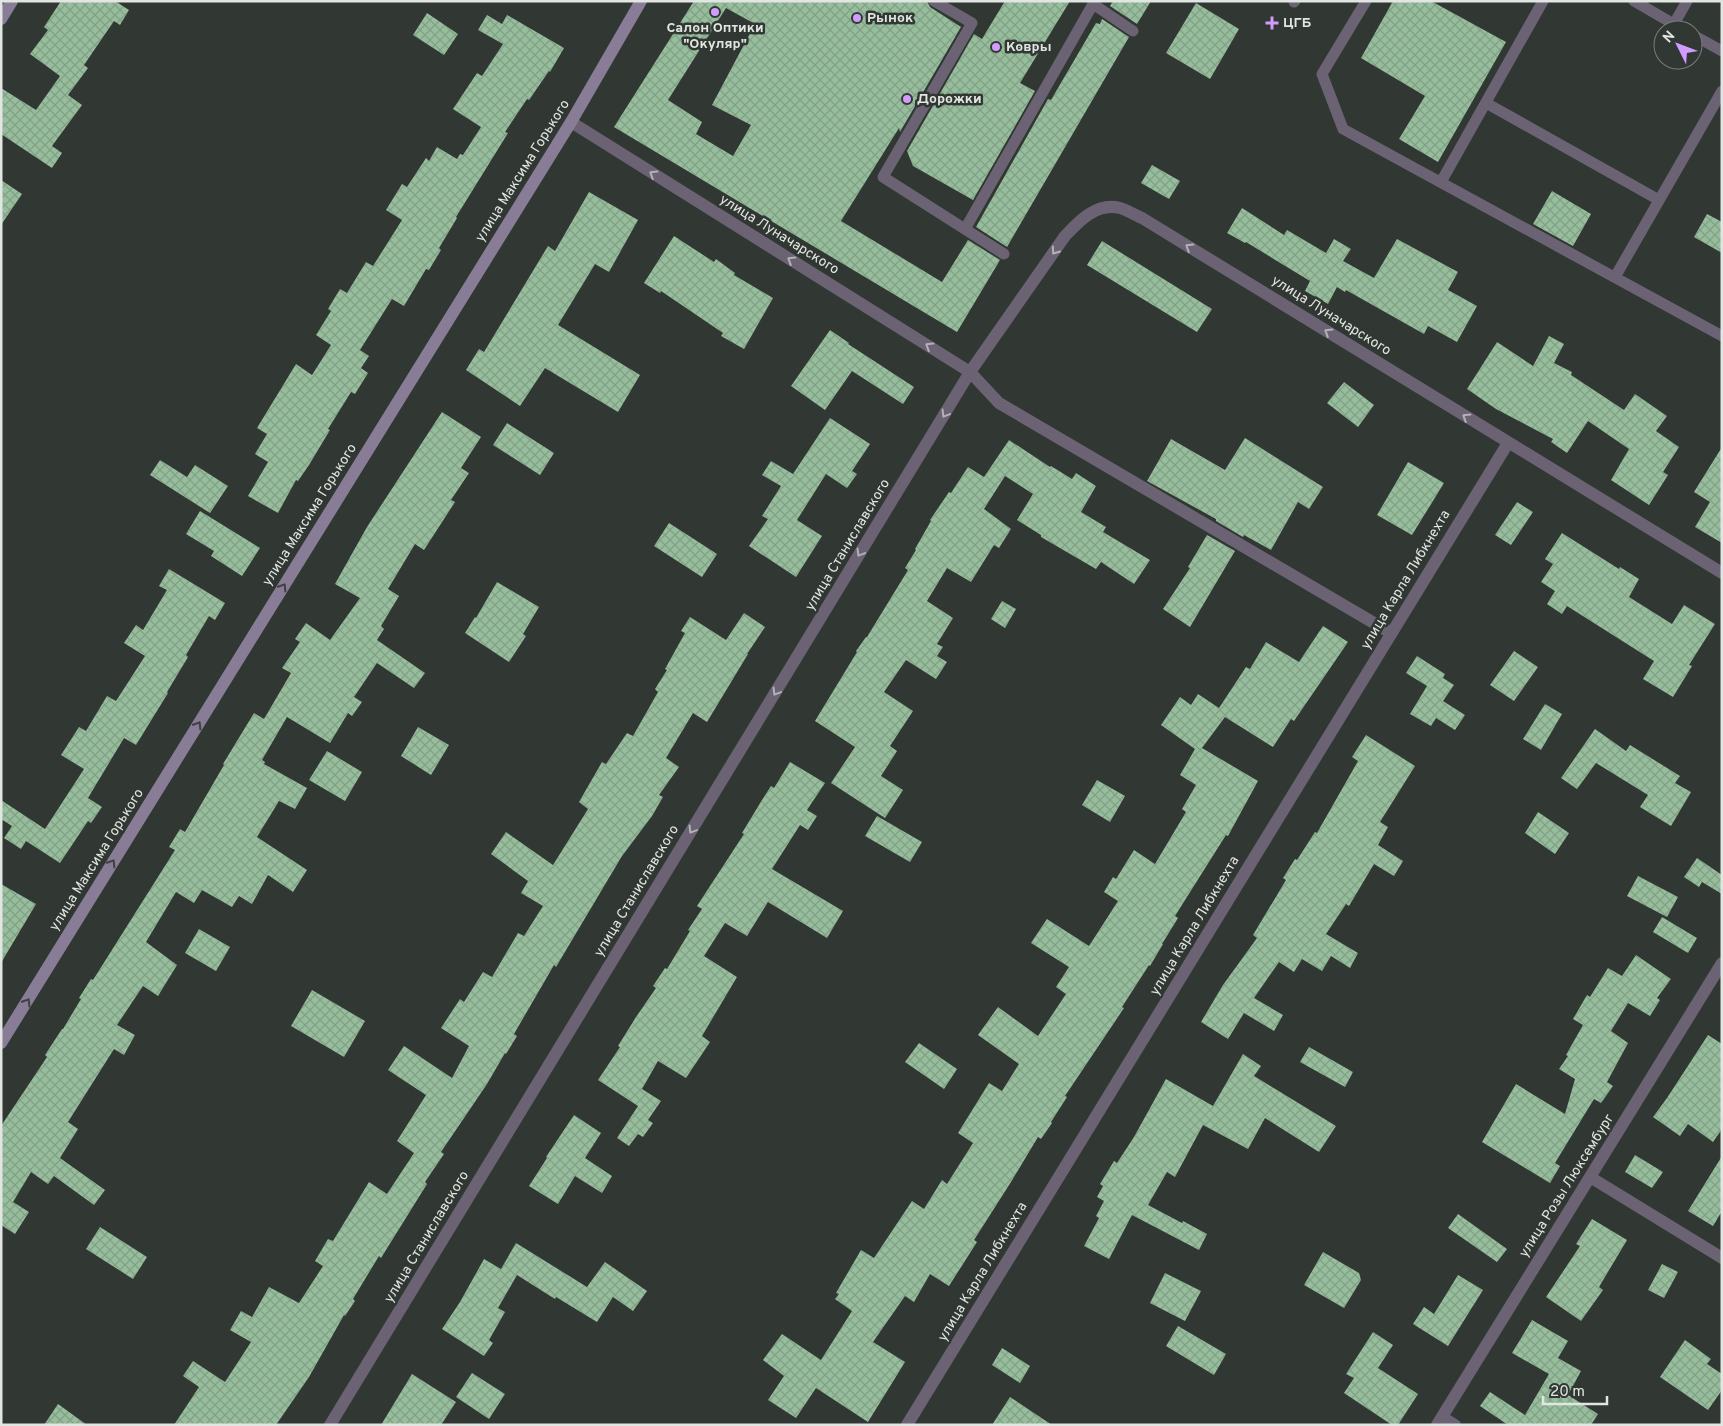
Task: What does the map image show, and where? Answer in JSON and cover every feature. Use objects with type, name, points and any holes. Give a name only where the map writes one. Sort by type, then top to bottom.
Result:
[{"type":"main road","points":[[1,19],[12,1]]},
{"type":"main road","name":"улица Максима Горького","points":[[1,1043],[571,122],[641,1]]},
{"type":"street","name":"улица Луначарского","points":[[571,122],[970,372],[999,403],[1392,633]]},
{"type":"street","name":"улица Луначарского","points":[[970,372],[1065,236],[1081,219],[1098,209],[1118,208],[1142,218],[1722,573]]},
{"type":"street","name":"улица Станиславского","points":[[330,1425],[970,372]]},
{"type":"street","name":"улица Карла Либкнехта","points":[[907,1425],[1508,443]]},
{"type":"street","name":"улица Розы Люксембург","points":[[1440,1421],[1722,962]]},
{"type":"street","points":[[1590,1177],[1722,1258]]},
{"type":"street","points":[[1440,1421],[1455,1425]]},
{"type":"lane","points":[[934,1],[972,23],[883,177],[1004,254]]},
{"type":"lane","points":[[1366,1],[1322,74],[1343,129],[1722,336]]},
{"type":"lane","points":[[1441,182],[1543,1]]},
{"type":"lane","points":[[1634,1],[1667,20]]},
{"type":"lane","points":[[1676,20],[1687,1]]},
{"type":"lane","points":[[965,229],[1093,4],[1133,31]]},
{"type":"lane","points":[[1703,41],[1722,51]]},
{"type":"lane","points":[[1615,276],[1722,91]]},
{"type":"lane","points":[[1486,103],[1659,200]]},
{"type":"building","points":[[61,1],[115,1],[129,10],[120,25],[114,21],[84,65],[88,68],[68,95],[82,105],[52,146],[62,153],[52,168],[1,134],[1,88],[36,110],[60,76],[30,54],[48,30],[44,27]]},
{"type":"building","points":[[694,1],[927,1],[930,7],[961,27],[900,132],[899,128],[841,221],[942,282],[968,240],[1000,260],[957,332],[614,127]],"holes":[[[726,8],[755,24],[712,105],[751,125],[733,156],[696,134],[702,122],[668,100]]]},
{"type":"building","points":[[1005,1],[1070,1],[1020,83],[1035,91],[973,200],[913,166],[907,151],[974,34],[982,39]]},
{"type":"building","points":[[1113,1],[1151,1],[1137,24],[1110,6]]},
{"type":"building","points":[[1393,1],[1431,1],[1506,42],[1438,162],[1399,139],[1425,96],[1361,58]]},
{"type":"building","points":[[1196,3],[1239,29],[1210,79],[1166,53]]},
{"type":"building","points":[[427,13],[458,34],[444,55],[413,35]]},
{"type":"building","points":[[487,15],[502,24],[507,15],[564,48],[550,72],[529,100],[527,99],[505,132],[508,133],[456,217],[439,248],[441,250],[429,270],[426,269],[404,306],[392,299],[360,350],[369,356],[361,368],[368,373],[355,394],[351,392],[309,465],[298,481],[296,480],[278,513],[248,496],[268,462],[255,454],[267,434],[257,428],[296,364],[312,375],[331,345],[316,335],[331,311],[328,309],[340,289],[347,293],[366,262],[373,266],[402,220],[386,210],[402,184],[407,187],[426,158],[429,161],[437,147],[457,159],[460,154],[463,155],[481,127],[453,109],[477,73],[482,76],[503,44],[478,30]]},
{"type":"building","points":[[1102,19],[1129,37],[1007,247],[976,227],[1048,99],[1051,100],[1096,23],[1100,24]]},
{"type":"building","points":[[1152,165],[1180,181],[1169,199],[1141,183]]},
{"type":"building","points":[[1,180],[22,194],[1,225]]},
{"type":"building","points":[[1552,191],[1591,214],[1573,246],[1533,224]]},
{"type":"building","points":[[589,192],[638,220],[609,272],[595,264],[558,325],[640,375],[618,412],[545,368],[520,406],[466,370],[479,349],[484,352],[548,246],[555,251]]},
{"type":"building","points":[[1242,208],[1284,235],[1287,230],[1326,253],[1334,239],[1351,249],[1343,261],[1374,278],[1397,239],[1458,272],[1448,290],[1477,306],[1457,342],[1428,326],[1424,334],[1346,290],[1345,292],[1337,287],[1328,304],[1305,291],[1310,281],[1246,242],[1227,233]]},
{"type":"building","points":[[1707,214],[1722,222],[1722,253],[1694,237]]},
{"type":"building","points":[[674,236],[714,262],[716,259],[735,273],[734,275],[773,298],[744,349],[721,336],[723,333],[661,291],[660,293],[644,283]]},
{"type":"building","points":[[1102,241],[1212,309],[1197,332],[1087,265]]},
{"type":"building","points":[[830,330],[914,387],[903,404],[852,371],[825,410],[791,386]]},
{"type":"building","points":[[1549,336],[1564,344],[1554,363],[1572,372],[1571,375],[1624,410],[1635,394],[1667,416],[1656,431],[1679,447],[1663,472],[1668,475],[1649,505],[1611,480],[1629,449],[1588,421],[1567,453],[1551,442],[1553,439],[1496,409],[1467,389],[1497,342],[1533,366]]},
{"type":"building","points":[[1344,382],[1374,405],[1358,427],[1327,403]]},
{"type":"building","points":[[442,412],[481,437],[461,468],[469,473],[451,500],[455,502],[424,550],[415,544],[388,589],[399,596],[381,626],[384,629],[377,640],[425,673],[414,688],[377,663],[354,697],[362,702],[352,716],[348,713],[330,743],[287,717],[262,760],[265,762],[264,764],[307,788],[295,809],[279,801],[257,837],[307,870],[293,892],[268,875],[252,904],[239,896],[232,907],[202,890],[194,903],[176,892],[146,942],[177,965],[158,996],[143,986],[117,1025],[135,1035],[124,1055],[114,1049],[68,1122],[78,1129],[60,1158],[105,1190],[94,1205],[54,1176],[48,1184],[31,1172],[13,1202],[29,1212],[15,1234],[1,1225],[1,1126],[47,1057],[45,1055],[81,999],[79,998],[91,979],[93,980],[175,850],[169,847],[180,829],[185,832],[254,713],[264,719],[291,673],[282,668],[300,642],[295,639],[306,623],[330,640],[360,598],[335,584],[367,527]]},
{"type":"building","points":[[830,418],[870,444],[852,471],[857,474],[847,488],[826,474],[797,520],[822,536],[796,577],[749,546],[768,519],[762,516],[781,486],[762,475],[771,461],[793,474]]},
{"type":"building","points":[[507,423],[554,453],[540,475],[493,445]]},
{"type":"building","points":[[1245,438],[1323,487],[1309,509],[1298,502],[1271,550],[1244,535],[1243,537],[1216,521],[1216,519],[1147,481],[1171,439],[1225,470]]},
{"type":"building","points":[[1009,440],[1072,479],[1076,473],[1096,486],[1081,512],[1106,527],[1103,532],[1150,560],[1134,584],[1101,562],[1096,569],[1041,537],[1041,535],[1017,520],[1033,494],[1005,476],[984,509],[1011,529],[999,548],[994,545],[971,582],[947,568],[927,601],[953,618],[937,644],[943,647],[937,656],[947,662],[936,679],[906,660],[884,692],[913,711],[890,746],[897,751],[881,776],[903,790],[885,818],[831,783],[855,747],[815,721],[856,651],[867,637],[908,570],[905,568],[930,520],[949,492],[951,493],[968,467],[984,477]]},
{"type":"building","points":[[1722,447],[1722,543],[1695,527],[1710,502],[1694,492]]},
{"type":"building","points":[[160,460],[187,477],[195,465],[228,486],[210,513],[150,475]]},
{"type":"building","points":[[1408,462],[1444,483],[1412,535],[1377,515]]},
{"type":"building","points":[[1517,502],[1533,512],[1511,545],[1495,535]]},
{"type":"building","points":[[200,511],[260,548],[242,576],[211,556],[214,551],[186,534]]},
{"type":"building","points":[[669,523],[717,554],[702,577],[654,546]]},
{"type":"building","points":[[1562,533],[1619,569],[1620,567],[1639,579],[1629,597],[1672,624],[1684,605],[1715,624],[1689,665],[1692,666],[1673,697],[1643,679],[1654,661],[1567,606],[1562,614],[1547,604],[1555,591],[1541,582],[1553,564],[1545,559]]},
{"type":"building","points":[[1207,535],[1235,551],[1190,627],[1163,609],[1190,568],[1188,567]]},
{"type":"building","points":[[169,569],[225,603],[215,620],[209,616],[186,655],[188,657],[168,693],[136,745],[124,738],[88,798],[102,807],[91,823],[88,821],[60,863],[26,841],[21,849],[4,838],[12,826],[1,819],[1,800],[45,829],[84,769],[61,755],[79,727],[86,731],[107,696],[116,701],[145,656],[124,643],[136,625],[143,630],[167,590],[159,586]]},
{"type":"building","points":[[497,582],[539,607],[523,634],[526,636],[509,662],[465,633]]},
{"type":"building","points":[[1002,601],[1016,609],[1005,628],[991,619]]},
{"type":"building","points":[[744,613],[765,627],[707,722],[693,713],[666,758],[679,767],[659,795],[663,797],[652,816],[622,856],[556,967],[554,965],[514,1034],[517,1036],[441,1152],[444,1154],[425,1182],[427,1184],[381,1258],[379,1256],[353,1299],[355,1301],[344,1315],[309,1377],[276,1425],[174,1425],[199,1387],[183,1376],[193,1361],[225,1382],[251,1342],[230,1330],[241,1311],[252,1317],[269,1287],[299,1303],[323,1266],[315,1261],[328,1239],[333,1241],[369,1182],[387,1194],[414,1153],[397,1141],[426,1095],[388,1070],[404,1046],[452,1078],[469,1046],[441,1028],[460,999],[464,1002],[483,972],[492,977],[518,933],[524,936],[543,906],[521,893],[528,881],[491,854],[506,832],[553,865],[588,809],[579,802],[602,762],[606,764],[627,733],[633,736],[658,692],[655,689],[667,670],[665,669],[685,633],[681,631],[690,617],[726,640]]},
{"type":"building","points":[[1323,626],[1348,642],[1294,721],[1291,719],[1273,747],[1225,717],[1202,748],[1258,781],[1228,836],[1226,835],[1175,916],[1178,918],[1150,966],[1065,1096],[1067,1097],[1052,1123],[1041,1139],[1038,1137],[974,1240],[977,1242],[949,1286],[930,1274],[914,1302],[905,1296],[873,1342],[905,1362],[868,1422],[816,1388],[796,1418],[768,1400],[784,1376],[763,1360],[782,1334],[821,1360],[852,1311],[835,1299],[839,1294],[836,1293],[861,1250],[874,1258],[912,1201],[924,1209],[942,1180],[947,1184],[973,1143],[958,1133],[989,1083],[1002,1091],[1019,1064],[978,1035],[998,1007],[1038,1036],[1066,994],[1056,987],[1069,967],[1031,943],[1047,919],[1089,946],[1118,901],[1104,892],[1113,877],[1116,879],[1134,850],[1155,864],[1186,812],[1182,809],[1196,785],[1180,775],[1195,749],[1161,725],[1180,697],[1191,705],[1198,694],[1219,708],[1246,667],[1250,669],[1266,642],[1299,662]]},
{"type":"building","points":[[1514,651],[1538,667],[1514,701],[1490,685]]},
{"type":"building","points":[[1417,656],[1445,674],[1443,678],[1454,685],[1443,701],[1465,715],[1455,730],[1436,718],[1431,726],[1410,714],[1427,686],[1406,673]]},
{"type":"building","points":[[1545,704],[1562,714],[1541,750],[1523,739]]},
{"type":"building","points":[[418,727],[449,745],[431,775],[401,756]]},
{"type":"building","points":[[1595,729],[1626,751],[1630,745],[1680,776],[1675,783],[1691,792],[1671,826],[1640,807],[1648,795],[1596,763],[1577,789],[1561,778]]},
{"type":"building","points":[[1366,735],[1415,766],[1380,822],[1388,827],[1378,845],[1403,861],[1394,876],[1374,864],[1349,906],[1346,904],[1326,934],[1358,953],[1350,968],[1331,956],[1322,971],[1302,959],[1294,972],[1279,962],[1254,998],[1283,1015],[1274,1031],[1244,1013],[1228,1039],[1201,1022],[1223,985],[1257,938],[1253,935],[1286,880],[1283,878],[1315,832],[1317,833],[1358,761],[1352,757]]},
{"type":"building","points":[[327,751],[362,772],[345,801],[309,780]]},
{"type":"building","points":[[790,762],[825,783],[807,810],[817,816],[808,830],[800,825],[772,869],[843,911],[827,938],[768,902],[747,936],[725,923],[704,956],[737,977],[702,1036],[710,1042],[686,1078],[658,1061],[642,1089],[661,1101],[648,1120],[653,1123],[643,1137],[638,1134],[629,1146],[617,1138],[638,1106],[598,1080],[656,988],[653,986],[665,968],[667,969],[690,931],[688,930],[702,909],[697,906],[744,834],[742,833],[771,786],[774,788]]},
{"type":"building","points":[[1097,780],[1125,796],[1110,822],[1082,805]]},
{"type":"building","points":[[1538,812],[1569,833],[1555,854],[1525,833]]},
{"type":"building","points":[[877,816],[922,842],[910,862],[865,836]]},
{"type":"building","points":[[1697,858],[1722,875],[1722,894],[1702,882],[1699,887],[1684,877]]},
{"type":"building","points":[[1638,876],[1678,897],[1667,917],[1627,896]]},
{"type":"building","points":[[1,884],[36,904],[1,963]]},
{"type":"building","points":[[1662,917],[1697,938],[1688,953],[1653,932]]},
{"type":"building","points":[[199,929],[230,947],[216,971],[185,953]]},
{"type":"building","points":[[1636,955],[1671,979],[1657,998],[1660,1000],[1650,1016],[1628,1003],[1611,1031],[1628,1043],[1607,1082],[1613,1086],[1601,1103],[1594,1099],[1555,1163],[1560,1166],[1550,1183],[1482,1142],[1516,1084],[1565,1114],[1575,1079],[1559,1069],[1568,1056],[1566,1055],[1583,1025],[1573,1019],[1587,995],[1590,997],[1608,968],[1622,976]]},
{"type":"building","points":[[312,990],[365,1021],[344,1057],[291,1026]]},
{"type":"building","points":[[1708,1035],[1722,1044],[1722,1129],[1713,1142],[1688,1124],[1680,1136],[1653,1117]]},
{"type":"building","points":[[919,1043],[957,1069],[944,1089],[905,1062]]},
{"type":"building","points":[[1309,1047],[1353,1072],[1345,1087],[1300,1062]]},
{"type":"building","points":[[1243,1054],[1261,1066],[1254,1076],[1336,1126],[1319,1152],[1265,1118],[1248,1149],[1203,1125],[1175,1177],[1167,1172],[1148,1205],[1207,1234],[1199,1250],[1132,1215],[1109,1259],[1084,1246],[1099,1218],[1096,1216],[1104,1201],[1097,1197],[1103,1186],[1100,1184],[1114,1161],[1117,1163],[1134,1137],[1166,1079],[1213,1106]]},
{"type":"building","points":[[574,1115],[601,1133],[585,1158],[612,1176],[602,1193],[575,1176],[558,1204],[529,1186]]},
{"type":"building","points":[[1635,1155],[1663,1172],[1652,1188],[1625,1172]]},
{"type":"building","points":[[1722,1156],[1722,1211],[1713,1226],[1688,1211]]},
{"type":"building","points":[[1458,1214],[1507,1249],[1497,1262],[1448,1228]]},
{"type":"building","points":[[1592,1219],[1627,1240],[1599,1287],[1603,1290],[1581,1321],[1546,1297],[1580,1246],[1576,1244]]},
{"type":"building","points":[[100,1227],[147,1257],[133,1279],[86,1249]]},
{"type":"building","points":[[516,1243],[587,1287],[605,1262],[647,1291],[633,1311],[613,1297],[597,1322],[517,1275],[498,1308],[505,1312],[489,1340],[493,1343],[484,1356],[442,1329],[460,1302],[484,1259],[501,1269]]},
{"type":"building","points":[[1323,1252],[1359,1273],[1361,1280],[1344,1308],[1304,1285]]},
{"type":"building","points":[[1662,1264],[1678,1272],[1664,1298],[1648,1290]]},
{"type":"building","points":[[1165,1273],[1201,1291],[1185,1321],[1150,1303]]},
{"type":"building","points":[[1458,1275],[1483,1290],[1448,1346],[1413,1324],[1424,1307],[1434,1314]]},
{"type":"building","points":[[1532,1320],[1568,1341],[1558,1358],[1581,1371],[1568,1395],[1598,1414],[1591,1425],[1508,1425],[1480,1406],[1490,1392],[1525,1415],[1549,1374],[1512,1353]]},
{"type":"building","points":[[1178,1326],[1226,1354],[1214,1375],[1166,1346]]},
{"type":"building","points":[[1373,1332],[1393,1345],[1378,1368],[1418,1394],[1398,1425],[1392,1425],[1344,1393],[1354,1378],[1346,1374]]},
{"type":"building","points":[[1685,1340],[1711,1359],[1707,1364],[1722,1374],[1722,1390],[1708,1410],[1660,1377]]},
{"type":"building","points":[[1002,1348],[1030,1366],[1020,1383],[992,1365]]},
{"type":"building","points":[[472,1373],[505,1394],[489,1419],[456,1397]]},
{"type":"building","points":[[412,1374],[456,1402],[441,1425],[381,1425]]},
{"type":"building","points":[[1010,1397],[1052,1425],[992,1425]]},
{"type":"building","points":[[58,1404],[87,1425],[44,1425]]},
{"type":"place","name":"Салон Оптики \"Окуляр\"","points":[[715,12]]},
{"type":"place","name":"Рынок","points":[[857,18]]},
{"type":"place","name":"ЦГБ","points":[[1272,23]]},
{"type":"place","name":"Ковры","points":[[996,47]]},
{"type":"place","name":"Дорожки","points":[[907,99]]}]
